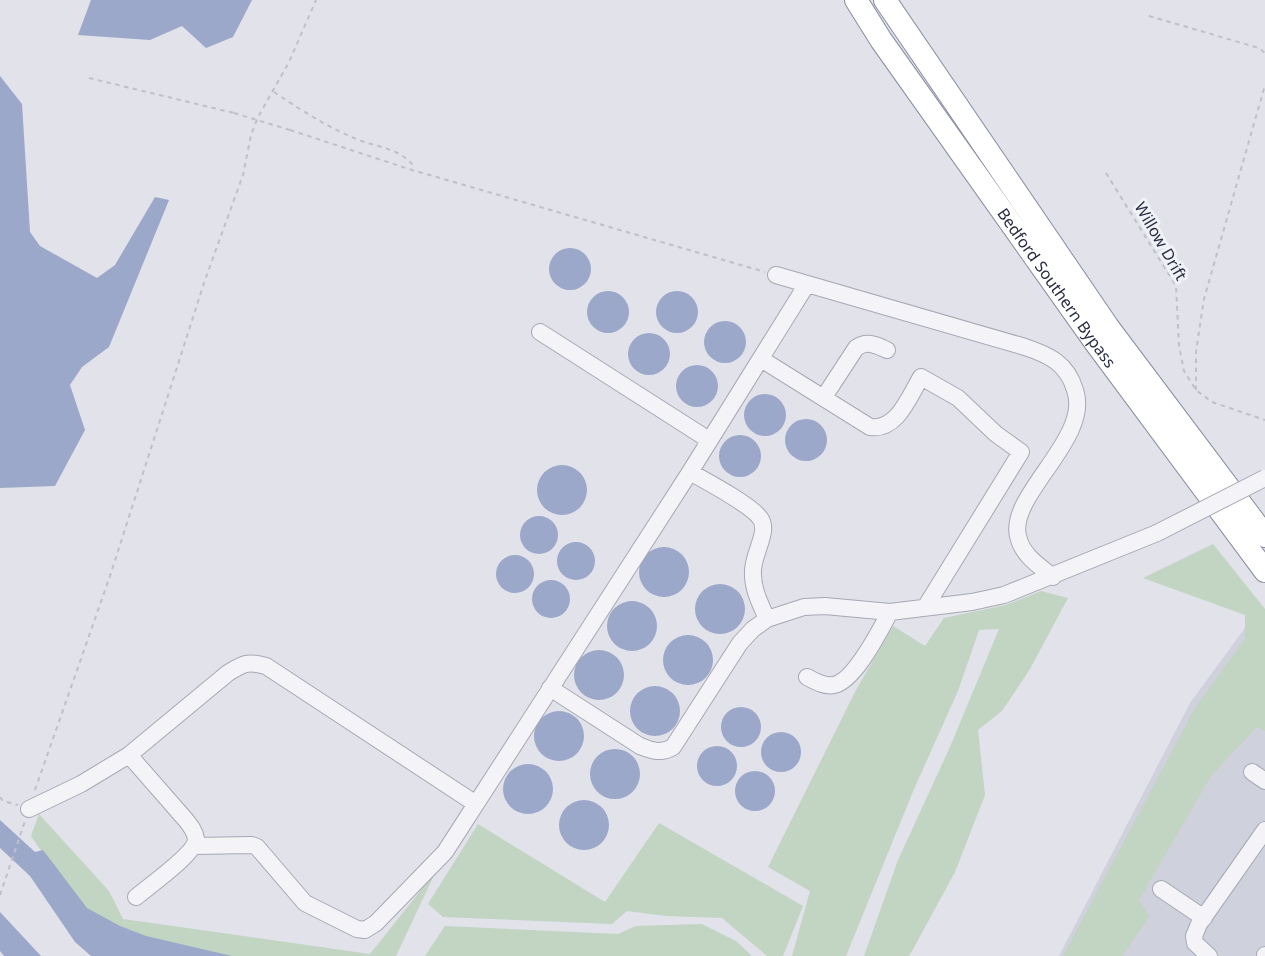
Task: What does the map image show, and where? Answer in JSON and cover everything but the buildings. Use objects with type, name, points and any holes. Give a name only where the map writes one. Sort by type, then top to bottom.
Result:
[{"type":"highway","name":"Bedford Southern Bypass","points":[[856,0],[881,40],[1095,342],[1265,571]]},
{"type":"highway","name":"Bedford Southern Bypass","points":[[885,0],[1108,327],[1265,536]]},
{"type":"street","points":[[776,275],[1025,347],[1047,355],[1062,366],[1072,380],[1078,396],[1078,412],[1071,431],[1028,500],[1019,519],[1017,533],[1022,549],[1032,561],[1053,577]]},
{"type":"street","points":[[194,846],[252,844],[305,903],[348,926],[365,930],[376,923],[445,852],[690,472],[807,284]]},
{"type":"street","points":[[540,332],[709,440]]},
{"type":"street","points":[[824,397],[856,348],[870,343],[887,350]]},
{"type":"street","points":[[761,359],[870,427],[886,427],[893,421],[921,377],[958,398],[996,434],[1021,452],[926,606]]},
{"type":"street","points":[[690,472],[754,511],[764,525],[765,531],[754,556],[753,571],[756,593],[767,619]]},
{"type":"street","points":[[550,688],[640,746],[654,751],[665,751],[673,747],[740,643],[753,629],[767,619],[804,607],[825,606],[890,612],[972,602],[1004,595],[1157,533],[1265,478]]},
{"type":"street","points":[[807,677],[828,686],[840,683],[865,654],[890,612]]},
{"type":"street","points":[[29,808],[81,784],[129,755],[228,673],[241,665],[252,662],[266,666],[476,804]]},
{"type":"street","points":[[129,755],[193,829],[196,838],[194,846],[136,897]]},
{"type":"street","points":[[1209,956],[1195,943],[1194,936],[1265,830]]},
{"type":"street","points":[[1161,889],[1204,918]]},
{"type":"path","points":[[0,895],[110,576],[205,280],[243,175],[251,135],[258,117],[289,62],[316,0]]},
{"type":"path","points":[[1149,16],[1259,48],[1265,53]]},
{"type":"path","points":[[89,78],[234,113],[412,170],[776,275]]},
{"type":"path","points":[[1265,85],[1204,300],[1196,351],[1196,390],[1212,402],[1265,420]]},
{"type":"path","points":[[274,92],[306,113],[355,138],[405,156],[412,164],[412,170]]},
{"type":"path","name":"Willow Drift","points":[[1107,173],[1176,286],[1179,345],[1184,371],[1196,390]]},
{"type":"path","points":[[0,797],[13,805],[29,808]]},
{"type":"shaded area","points":[[1247,625],[1265,651],[1265,956],[1059,956],[1190,703]]},
{"type":"green space","points":[[1213,544],[1265,609],[1265,731],[1257,727],[1211,776],[1139,900],[1149,917],[1122,956],[1063,956],[1195,708],[1245,639],[1245,615],[1143,578]]},
{"type":"green space","points":[[1041,591],[1068,598],[1030,669],[1002,711],[978,730],[985,795],[955,872],[909,956],[864,956],[898,860],[950,747],[999,629],[979,630],[958,691],[914,789],[846,956],[792,956],[810,891],[768,867],[856,690],[893,626],[925,646],[944,618],[1006,605]]},
{"type":"green space","points":[[39,814],[109,891],[123,919],[370,954],[436,871],[396,956],[129,956],[109,950],[31,836]]},
{"type":"green space","points":[[659,823],[803,906],[783,956],[767,956],[722,918],[666,916],[627,911],[612,924],[443,917],[428,904],[478,824],[605,902]]},
{"type":"green space","points":[[702,924],[736,941],[752,956],[425,956],[445,926],[618,934],[636,926]]},
{"type":"water","points":[[91,0],[252,0],[233,37],[206,48],[182,26],[150,40],[78,35]]},
{"type":"water","points":[[0,76],[22,104],[30,232],[40,246],[97,278],[115,265],[155,197],[169,200],[109,347],[82,367],[70,385],[85,430],[55,486],[0,488]]},
{"type":"water","points":[[570,248],[578,249],[585,254],[590,261],[590,277],[585,284],[578,289],[570,290],[562,289],[555,284],[550,277],[549,269],[550,261],[555,254],[562,249]]},
{"type":"water","points":[[608,291],[616,292],[623,297],[628,304],[628,320],[623,327],[616,332],[608,333],[600,332],[593,327],[588,320],[587,312],[588,304],[593,297],[600,292]]},
{"type":"water","points":[[677,291],[685,292],[692,297],[697,304],[697,320],[692,327],[685,332],[677,333],[669,332],[662,327],[657,320],[656,312],[657,304],[662,297],[669,292]]},
{"type":"water","points":[[725,321],[733,322],[740,327],[745,334],[745,350],[740,357],[733,362],[725,363],[717,362],[710,357],[705,350],[704,342],[705,334],[710,327],[717,322]]},
{"type":"water","points":[[649,333],[657,334],[664,339],[669,346],[669,362],[664,369],[657,374],[649,375],[641,374],[634,369],[629,362],[628,354],[629,346],[634,339],[641,334]]},
{"type":"water","points":[[697,365],[705,366],[712,371],[717,378],[717,394],[712,401],[705,406],[697,407],[689,406],[682,401],[677,394],[676,386],[677,378],[682,371],[689,366]]},
{"type":"water","points":[[765,394],[773,395],[780,400],[785,407],[785,423],[780,430],[773,435],[765,436],[757,435],[750,430],[745,423],[744,415],[745,407],[750,400],[757,395]]},
{"type":"water","points":[[806,419],[814,420],[821,425],[826,432],[826,448],[821,455],[814,460],[806,461],[798,460],[791,455],[786,448],[785,440],[786,432],[791,425],[798,420]]},
{"type":"water","points":[[740,435],[748,436],[755,441],[760,448],[760,464],[755,471],[748,476],[740,477],[732,476],[725,471],[720,464],[719,456],[720,448],[725,441],[732,436]]},
{"type":"water","points":[[562,465],[576,469],[583,476],[587,490],[583,504],[576,511],[562,515],[548,511],[541,504],[537,490],[541,476],[548,469]]},
{"type":"water","points":[[539,516],[552,522],[558,535],[552,548],[539,554],[526,548],[520,535],[526,522]]},
{"type":"water","points":[[576,542],[589,548],[595,561],[589,574],[576,580],[563,574],[557,561],[563,548]]},
{"type":"water","points":[[659,547],[669,547],[682,554],[689,567],[689,577],[682,590],[669,597],[659,597],[650,593],[643,586],[639,577],[639,567],[643,558],[650,551]]},
{"type":"water","points":[[515,555],[528,561],[534,574],[528,587],[515,593],[502,587],[496,574],[502,561]]},
{"type":"water","points":[[551,580],[564,586],[570,599],[564,612],[551,618],[538,612],[532,599],[538,586]]},
{"type":"water","points":[[715,584],[725,584],[738,591],[745,604],[745,614],[738,627],[725,634],[715,634],[706,630],[699,623],[695,614],[695,604],[699,595],[706,588]]},
{"type":"water","points":[[627,601],[637,601],[650,608],[657,621],[657,631],[650,644],[637,651],[627,651],[618,647],[611,640],[607,631],[607,621],[611,612],[618,605]]},
{"type":"water","points":[[683,635],[693,635],[706,642],[713,655],[713,665],[706,678],[693,685],[683,685],[674,681],[667,674],[663,665],[663,655],[667,646],[674,639]]},
{"type":"water","points":[[594,650],[604,650],[617,657],[624,670],[624,680],[617,693],[604,700],[594,700],[585,696],[578,689],[574,680],[574,670],[578,661],[585,654]]},
{"type":"water","points":[[650,686],[660,686],[673,693],[680,706],[680,716],[673,729],[660,736],[650,736],[641,732],[634,725],[630,716],[630,706],[634,697],[641,690]]},
{"type":"water","points":[[741,707],[749,708],[755,713],[760,719],[760,735],[755,741],[749,746],[741,747],[733,746],[727,741],[722,735],[721,727],[722,719],[727,713],[733,708]]},
{"type":"water","points":[[554,711],[564,711],[577,718],[584,731],[584,741],[577,754],[564,761],[554,761],[545,757],[538,750],[534,741],[534,731],[538,722],[545,715]]},
{"type":"water","points":[[781,732],[789,733],[795,738],[800,744],[800,760],[795,766],[789,771],[781,772],[773,771],[767,766],[762,760],[761,752],[762,744],[767,738],[773,733]]},
{"type":"water","points":[[717,746],[725,747],[731,752],[736,758],[736,774],[731,780],[725,785],[717,786],[709,785],[703,780],[698,774],[697,766],[698,758],[703,752],[709,747]]},
{"type":"water","points":[[610,749],[620,749],[633,756],[640,769],[640,779],[633,792],[620,799],[610,799],[601,795],[594,788],[590,779],[590,769],[594,760],[601,753]]},
{"type":"water","points":[[523,764],[533,764],[546,771],[553,784],[553,794],[546,807],[533,814],[523,814],[514,810],[507,803],[503,794],[503,784],[507,775],[514,768]]},
{"type":"water","points":[[755,771],[763,772],[769,777],[774,783],[774,799],[769,805],[763,810],[755,811],[747,810],[741,805],[736,799],[735,791],[736,783],[741,777],[747,772]]},
{"type":"water","points":[[579,800],[589,800],[602,807],[609,820],[609,830],[602,843],[589,850],[579,850],[570,846],[563,839],[559,830],[559,820],[563,811],[570,804]]},
{"type":"water","points":[[0,820],[35,852],[43,850],[87,908],[120,926],[146,936],[232,956],[91,956],[75,942],[30,876],[0,848]]},
{"type":"water","points":[[0,912],[41,956],[4,956],[0,951]]}]
